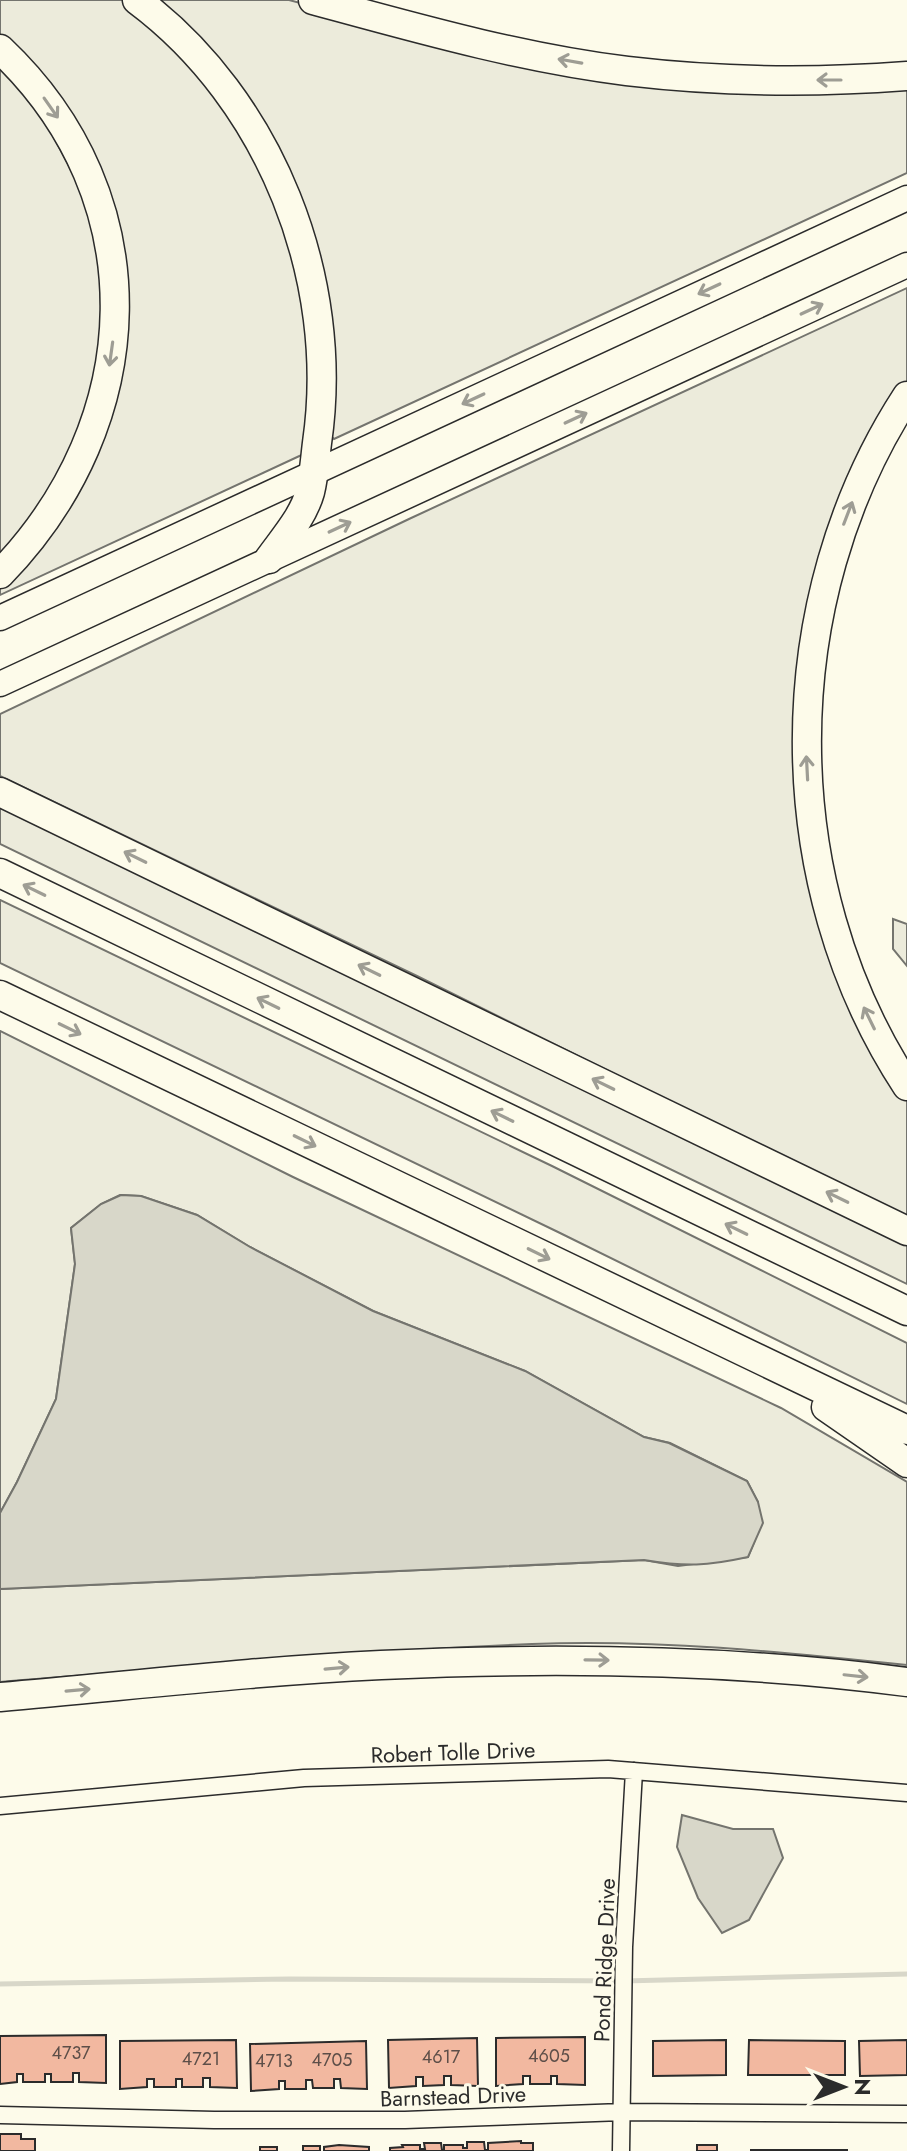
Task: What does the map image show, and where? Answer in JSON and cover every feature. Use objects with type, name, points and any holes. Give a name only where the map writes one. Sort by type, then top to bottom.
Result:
[{"type":"highway","points":[[137,0],[159,16],[205,64],[234,101],[258,139],[288,202],[308,259],[319,317],[323,377],[313,473],[303,509],[269,559]]},
{"type":"highway","points":[[313,0],[499,47],[626,70],[753,81],[907,76]]},
{"type":"highway","points":[[0,49],[45,99],[85,165],[104,220],[115,301],[108,377],[84,454],[38,532],[0,574]]},
{"type":"highway","points":[[907,396],[860,483],[826,583],[809,682],[807,757],[812,831],[833,925],[864,1007],[907,1086]]},
{"type":"highway","points":[[0,792],[907,1231]]},
{"type":"highway","points":[[0,873],[907,1311]]},
{"type":"highway","points":[[0,995],[907,1430]]},
{"type":"highway","points":[[753,1356],[907,1463]]},
{"type":"highway","points":[[0,1697],[377,1665],[484,1661],[591,1660],[704,1664],[907,1682]]},
{"type":"main road","points":[[0,618],[907,198]]},
{"type":"main road","points":[[0,684],[907,265]]},
{"type":"street","name":"Robert Tolle Drive","points":[[0,1806],[304,1778],[608,1769],[907,1793]]},
{"type":"street","name":"Pond Ridge Drive","points":[[621,2151],[624,1947],[634,1771]]},
{"type":"street","name":"Barnstead Drive","points":[[0,2115],[405,2120],[622,2112],[907,2114]]},
{"type":"shaded area","points":[[0,0],[129,0],[148,15],[250,137],[308,288],[308,452],[0,595],[0,584],[74,491],[120,261],[0,37]]},
{"type":"shaded area","points":[[158,0],[289,0],[489,53],[907,83],[907,173],[334,439],[331,436],[334,377],[318,257]]},
{"type":"shaded area","points":[[0,60],[60,134],[98,234],[103,354],[67,469],[0,560]]},
{"type":"shaded area","points":[[907,288],[907,382],[883,421],[839,512],[802,806],[907,1096],[907,1219],[417,976],[0,776],[0,714],[409,519]]},
{"type":"shaded area","points":[[0,803],[907,1238],[907,1284],[0,844]]},
{"type":"shaded area","points":[[0,900],[552,1166],[907,1343],[907,1404],[0,963]]},
{"type":"shaded area","points":[[893,919],[907,924],[907,966],[893,949]]},
{"type":"shaded area","points":[[0,1031],[293,1177],[781,1408],[907,1482],[907,1665],[720,1648],[579,1643],[332,1655],[0,1682],[0,1589],[644,1560],[678,1566],[748,1557],[755,1540],[758,1502],[747,1481],[670,1443],[644,1437],[525,1371],[373,1311],[250,1247],[197,1215],[141,1196],[120,1195],[101,1204],[71,1228],[75,1264],[56,1399],[0,1513]]},
{"type":"shaded area","points":[[121,1195],[141,1196],[197,1215],[250,1247],[373,1311],[525,1371],[644,1437],[669,1443],[747,1481],[758,1502],[763,1523],[748,1557],[696,1564],[644,1560],[0,1589],[0,1513],[56,1399],[75,1264],[71,1228],[101,1204]]},
{"type":"shaded area","points":[[682,1815],[733,1829],[773,1829],[783,1858],[749,1920],[722,1933],[698,1898],[677,1847]]},
{"type":"building","points":[[106,2035],[106,2083],[79,2082],[79,2073],[73,2073],[73,2082],[51,2082],[51,2074],[45,2074],[45,2082],[23,2082],[23,2074],[17,2074],[17,2082],[0,2084],[0,2036]]},
{"type":"building","points":[[585,2037],[585,2085],[557,2084],[557,2076],[551,2076],[551,2084],[530,2084],[530,2076],[523,2076],[523,2084],[496,2086],[496,2038]]},
{"type":"building","points":[[477,2038],[478,2086],[451,2085],[451,2076],[444,2076],[444,2085],[423,2086],[423,2077],[416,2077],[416,2086],[389,2088],[388,2040]]},
{"type":"building","points":[[236,2040],[237,2088],[210,2087],[210,2078],[203,2078],[203,2087],[182,2087],[182,2079],[176,2079],[176,2087],[154,2087],[154,2079],[147,2079],[147,2087],[120,2089],[120,2041]]},
{"type":"building","points":[[726,2040],[726,2075],[653,2076],[653,2041]]},
{"type":"building","points":[[749,2040],[845,2041],[845,2075],[748,2075]]},
{"type":"building","points":[[907,2040],[907,2075],[860,2076],[859,2041]]},
{"type":"building","points":[[366,2041],[367,2089],[341,2088],[340,2079],[334,2079],[334,2088],[313,2088],[312,2080],[306,2080],[306,2089],[285,2089],[285,2081],[279,2081],[279,2089],[251,2091],[250,2044]]},
{"type":"building","points":[[0,2134],[21,2134],[21,2139],[35,2139],[35,2151],[0,2151]]},
{"type":"building","points":[[467,2142],[484,2142],[485,2150],[488,2150],[488,2143],[533,2143],[533,2151],[390,2151],[390,2148],[402,2145],[420,2145],[420,2149],[425,2149],[424,2143],[441,2143],[442,2150],[444,2145],[463,2145],[467,2148]]},
{"type":"building","points":[[697,2145],[717,2145],[717,2151],[697,2151]]},
{"type":"building","points":[[303,2146],[320,2146],[320,2151],[303,2151]]},
{"type":"building","points":[[260,2147],[277,2147],[277,2151],[260,2151]]},
{"type":"building","points":[[324,2147],[369,2147],[369,2151],[324,2151]]},
{"type":"building","points":[[847,2150],[847,2151],[751,2151]]},
{"type":"waterway","points":[[0,1984],[289,1979],[623,1981],[907,1974]]}]
